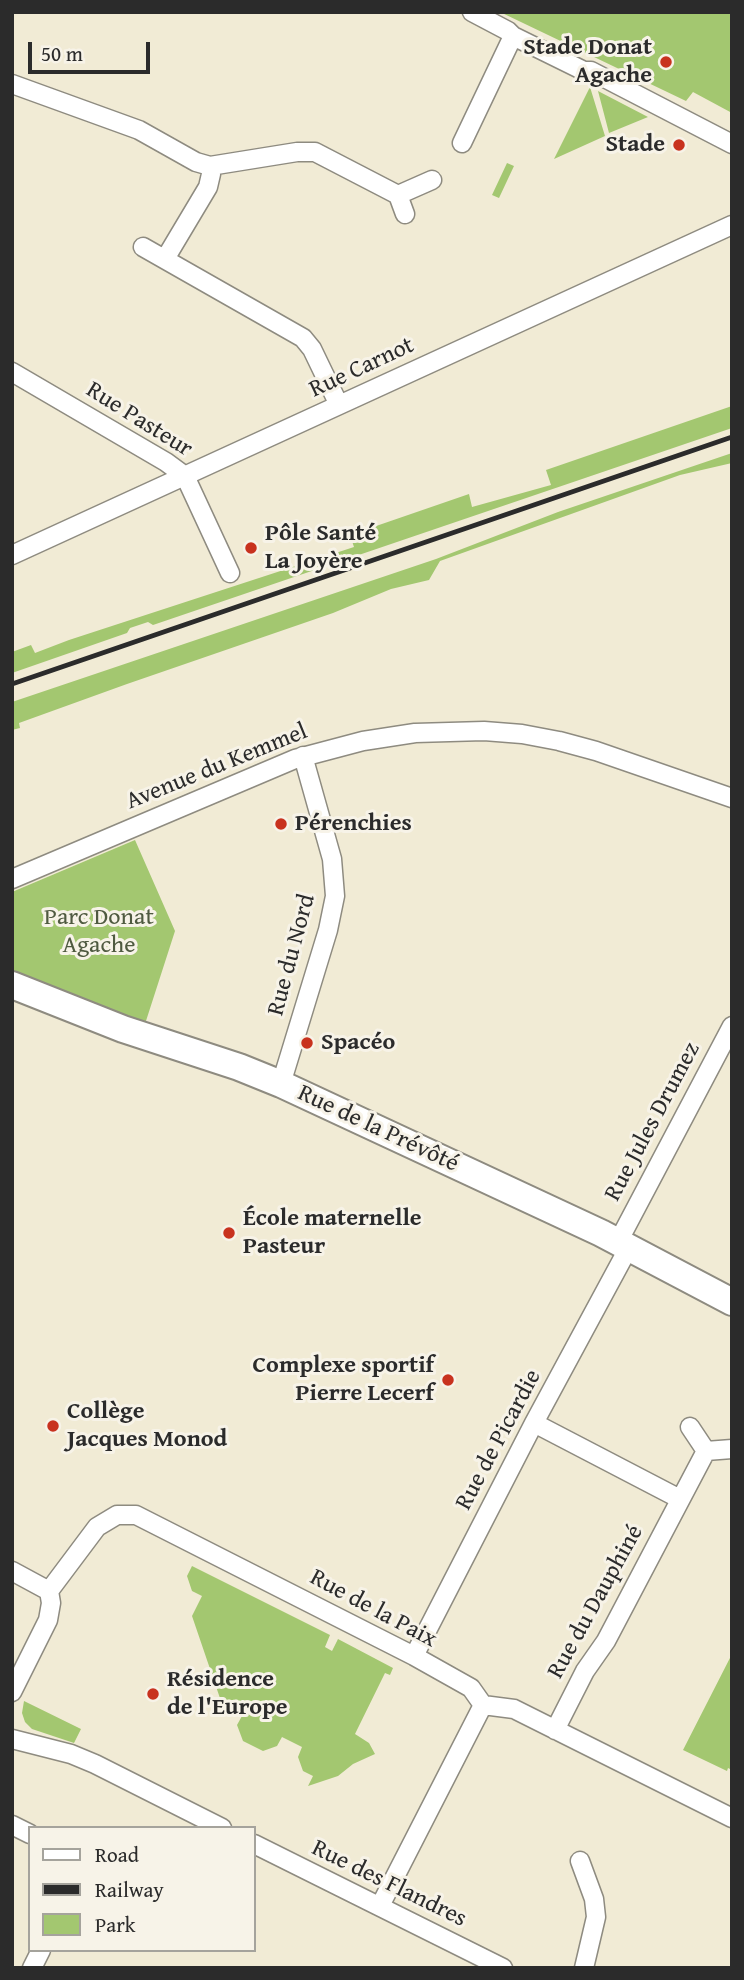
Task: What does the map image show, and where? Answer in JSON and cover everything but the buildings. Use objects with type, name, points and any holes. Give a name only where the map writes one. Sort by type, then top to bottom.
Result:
[{"type":"street","points":[[472,12],[513,36],[584,71],[591,71],[732,144]]},
{"type":"street","points":[[462,143],[513,36]]},
{"type":"street","points":[[12,84],[138,130],[196,162],[209,166],[297,152],[315,152],[398,195],[405,214]]},
{"type":"street","points":[[164,259],[208,187],[211,174],[209,166]]},
{"type":"street","points":[[398,195],[432,180]]},
{"type":"street","name":"Rue Carnot","points":[[12,555],[732,225]]},
{"type":"street","points":[[143,247],[303,338],[312,349],[339,405]]},
{"type":"street","name":"Rue Pasteur","points":[[12,372],[166,462],[185,476],[230,573]]},
{"type":"street","name":"Avenue du Kemmel","points":[[12,879],[303,756],[399,735],[451,730],[503,732],[579,746],[732,798]]},
{"type":"street","name":"Rue du Nord","points":[[281,1084],[328,930],[335,896],[332,859],[303,756]]},
{"type":"street","name":"Rue de la Prévôté","points":[[12,985],[122,1029],[239,1067],[281,1084],[624,1245],[732,1302]]},
{"type":"street","name":"Rue Jules Drumez","points":[[624,1245],[732,1026]]},
{"type":"street","name":"Rue de Picardie","points":[[414,1656],[624,1245]]},
{"type":"street","points":[[534,1423],[680,1499]]},
{"type":"street","points":[[690,1427],[706,1451],[732,1448]]},
{"type":"street","name":"Rue du Dauphiné","points":[[555,1730],[585,1671],[606,1641],[706,1451]]},
{"type":"street","name":"Rue de la Paix","points":[[49,1591],[96,1527],[111,1517],[130,1514],[414,1656],[471,1688],[483,1705]]},
{"type":"street","points":[[12,1571],[49,1591],[51,1603],[48,1620],[12,1692]]},
{"type":"street","points":[[380,1906],[483,1705],[514,1709],[732,1818]]},
{"type":"street","points":[[12,1739],[83,1758],[218,1826]]},
{"type":"street","points":[[12,1825],[28,1833]]},
{"type":"street","name":"Rue des Flandres","points":[[256,1845],[493,1965]]},
{"type":"street","points":[[580,1861],[596,1909],[595,1927],[584,1968]]},
{"type":"street","points":[[32,1968],[40,1952]]},
{"type":"green space","name":"Stade Donat Agache","points":[[500,12],[732,12],[732,113],[693,92],[686,101]]},
{"type":"green space","points":[[590,87],[605,136],[554,159]]},
{"type":"green space","points":[[598,91],[648,117],[609,133]]},
{"type":"green space","points":[[507,163],[514,166],[499,198],[492,195]]},
{"type":"green space","points":[[732,406],[732,428],[153,625],[148,622],[130,628],[127,633],[12,673],[12,652],[31,645],[35,653],[354,547],[350,535],[469,494],[472,507],[551,485],[546,470]]},
{"type":"green space","points":[[732,453],[732,463],[680,475],[440,561],[429,580],[391,589],[333,613],[19,723],[20,728],[12,730],[12,702],[436,559],[558,512]]},
{"type":"green space","name":"Parc Donat Agache","points":[[135,840],[175,931],[145,1024],[12,972],[12,892]]},
{"type":"green space","points":[[192,1566],[330,1635],[325,1647],[332,1651],[338,1639],[393,1668],[390,1675],[385,1673],[355,1734],[369,1743],[375,1754],[353,1764],[338,1776],[308,1786],[313,1776],[303,1771],[298,1757],[302,1747],[282,1737],[277,1746],[263,1751],[243,1741],[237,1725],[242,1716],[223,1707],[192,1616],[202,1596],[192,1591],[187,1576]]},
{"type":"green space","points":[[732,1654],[732,1770],[728,1768],[727,1771],[683,1750]]},
{"type":"green space","points":[[24,1701],[81,1729],[74,1743],[32,1729],[25,1722],[22,1713]]},
{"type":"railway","points":[[12,684],[732,437]]},
{"type":"place","name":"Stade Donat Agache","points":[[666,62]]},
{"type":"place","name":"Stade","points":[[679,145]]},
{"type":"place","name":"Pôle Santé La Joyère","points":[[251,548]]},
{"type":"place","name":"Pérenchies","points":[[281,824]]},
{"type":"place","name":"Spacéo","points":[[307,1043]]},
{"type":"place","name":"École maternelle Pasteur","points":[[229,1233]]},
{"type":"place","name":"Complexe sportif Pierre Lecerf","points":[[448,1380]]},
{"type":"place","name":"Collège Jacques Monod","points":[[53,1426]]},
{"type":"place","name":"Résidence de l'Europe","points":[[153,1694]]}]
